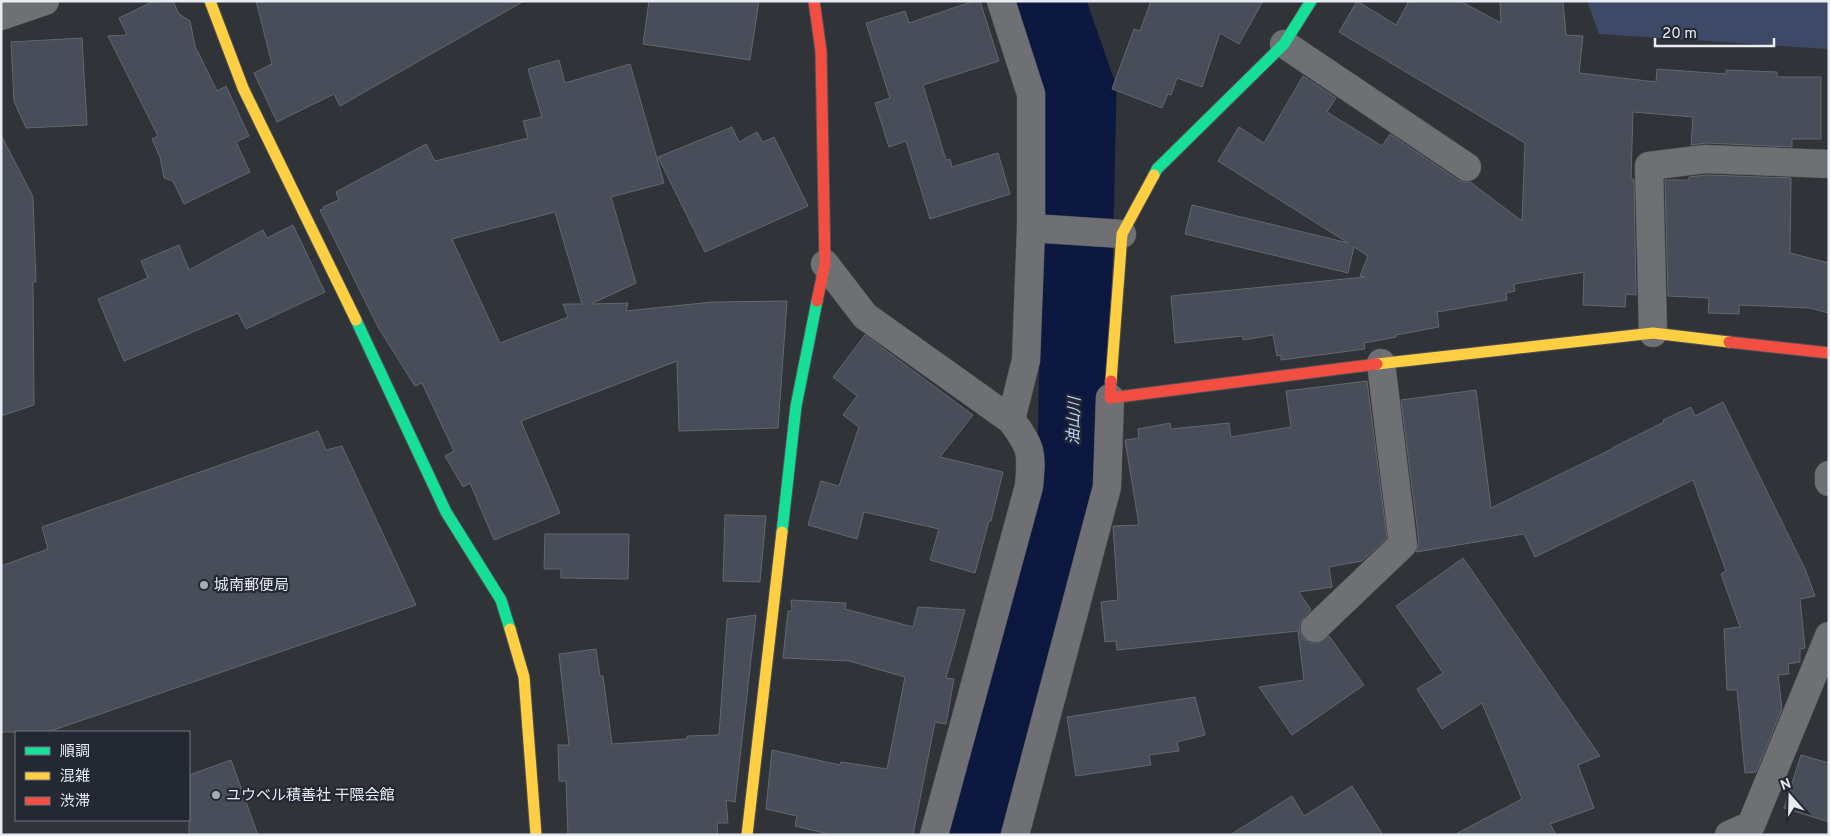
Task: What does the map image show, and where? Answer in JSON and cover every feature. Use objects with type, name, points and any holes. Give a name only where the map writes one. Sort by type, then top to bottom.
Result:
[{"type":"street","points":[[1,16],[45,1]]},
{"type":"street","points":[[210,1],[243,88],[356,319],[446,512],[501,600],[524,677],[536,835]]},
{"type":"street","points":[[747,835],[796,406],[825,264],[821,51],[814,1]]},
{"type":"street","points":[[1001,1],[1031,94],[1031,228],[1026,360],[1011,420]]},
{"type":"street","points":[[1015,835],[1107,487],[1110,398],[1122,234],[1156,169],[1284,44],[1311,1]]},
{"type":"street","points":[[1284,44],[1467,167]]},
{"type":"street","points":[[1653,333],[1648,166],[1705,159],[1829,164]]},
{"type":"street","points":[[1031,228],[1122,234]]},
{"type":"street","points":[[825,264],[865,316],[1011,420],[1025,438],[1031,458],[1028,486],[934,835]]},
{"type":"street","points":[[1110,398],[1381,363],[1653,333],[1829,352]]},
{"type":"street","points":[[1315,628],[1403,544],[1381,363]]},
{"type":"street","points":[[1829,475],[1829,482]]},
{"type":"street","points":[[1748,832],[1829,636]]},
{"type":"shaded area","points":[[1587,1],[1829,1],[1829,49],[1599,34]]},
{"type":"building","points":[[154,1],[173,1],[179,14],[190,21],[195,46],[217,91],[226,86],[249,136],[236,142],[250,172],[184,204],[173,181],[164,178],[160,157],[152,139],[158,136],[108,36],[127,35],[119,18]]},
{"type":"building","points":[[256,1],[524,1],[340,106],[334,94],[277,122],[254,73],[272,64]]},
{"type":"building","points":[[649,1],[759,1],[750,60],[643,44]]},
{"type":"building","points":[[974,1],[980,1],[999,61],[923,85],[946,160],[950,159],[952,167],[998,153],[1010,194],[930,219],[906,141],[889,147],[875,103],[890,98],[866,23],[905,11],[909,23]]},
{"type":"building","points":[[1151,1],[1263,1],[1239,44],[1220,33],[1202,87],[1177,78],[1171,95],[1168,94],[1162,108],[1112,89],[1134,29],[1140,31]]},
{"type":"building","points":[[1357,1],[1396,25],[1409,1],[1460,1],[1501,23],[1500,1],[1563,1],[1566,35],[1583,36],[1579,73],[1656,82],[1657,69],[1726,74],[1726,70],[1777,72],[1777,77],[1821,77],[1821,139],[1792,139],[1792,147],[1706,143],[1691,145],[1693,117],[1633,112],[1631,179],[1634,179],[1636,295],[1626,294],[1625,307],[1583,305],[1584,272],[1514,284],[1515,291],[1506,293],[1507,300],[1437,312],[1439,327],[1364,343],[1365,349],[1281,360],[1281,355],[1277,356],[1273,335],[1243,340],[1243,336],[1175,343],[1171,296],[1365,277],[1360,276],[1368,256],[1354,247],[1348,273],[1185,234],[1192,205],[1348,243],[1218,161],[1239,127],[1264,143],[1303,76],[1336,98],[1327,112],[1382,146],[1390,134],[1458,180],[1470,182],[1522,221],[1525,143],[1339,32]]},
{"type":"building","points":[[82,38],[87,125],[26,128],[14,101],[11,42]]},
{"type":"building","points":[[559,60],[565,83],[630,64],[664,183],[611,197],[636,283],[591,304],[628,303],[626,311],[712,302],[787,301],[778,428],[679,431],[677,361],[521,421],[560,513],[494,540],[470,483],[463,487],[445,456],[454,451],[422,383],[415,386],[378,327],[320,210],[339,200],[336,192],[426,144],[435,161],[528,138],[523,121],[542,117],[528,69]],"holes":[[[555,212],[582,304],[563,304],[568,317],[500,343],[452,239]]]},
{"type":"building","points":[[732,127],[739,142],[757,132],[763,142],[774,137],[808,206],[705,252],[658,157]]},
{"type":"building","points":[[1,135],[33,197],[36,282],[33,282],[34,405],[1,416]]},
{"type":"building","points":[[1706,175],[1791,178],[1790,253],[1829,263],[1829,313],[1810,308],[1739,305],[1739,314],[1708,313],[1709,298],[1668,296],[1665,180],[1689,180],[1689,177]]},
{"type":"building","points":[[293,225],[325,292],[246,329],[238,313],[124,361],[98,299],[148,278],[141,261],[179,245],[189,270],[263,230],[267,238]]},
{"type":"building","points":[[865,335],[973,415],[940,457],[1003,472],[991,521],[989,521],[975,573],[930,560],[939,529],[864,512],[857,539],[808,525],[821,481],[839,486],[859,427],[843,415],[857,396],[833,377]]},
{"type":"building","points":[[1367,381],[1387,538],[1362,561],[1329,567],[1332,587],[1299,592],[1311,610],[1300,624],[1303,638],[1310,643],[1318,643],[1329,636],[1364,685],[1292,735],[1259,687],[1304,680],[1298,631],[1117,650],[1116,641],[1105,642],[1101,602],[1118,600],[1113,526],[1139,525],[1125,440],[1139,438],[1138,429],[1170,423],[1171,429],[1229,423],[1231,437],[1291,427],[1286,391]]},
{"type":"building","points":[[1476,390],[1491,508],[1612,449],[1664,422],[1663,420],[1691,407],[1695,416],[1723,402],[1805,569],[1815,596],[1800,599],[1805,648],[1800,649],[1800,662],[1788,664],[1789,674],[1778,675],[1782,709],[1756,772],[1745,773],[1737,690],[1727,690],[1724,629],[1740,627],[1721,574],[1726,571],[1693,480],[1535,557],[1524,534],[1416,552],[1419,542],[1401,400]]},
{"type":"building","name":"城南郵便局","points":[[318,431],[326,450],[342,446],[416,605],[51,731],[1,732],[1,566],[48,549],[42,527]]},
{"type":"building","points":[[725,515],[766,516],[760,582],[723,581]]},
{"type":"building","points":[[545,534],[629,534],[628,579],[561,578],[561,569],[544,569]]},
{"type":"building","points":[[1463,558],[1600,756],[1578,765],[1594,808],[1550,824],[1556,835],[1454,835],[1522,799],[1482,703],[1442,729],[1417,689],[1443,673],[1396,606]]},
{"type":"building","points":[[791,600],[846,603],[845,609],[913,627],[918,607],[965,610],[946,678],[954,679],[946,724],[935,722],[913,835],[833,835],[795,826],[797,816],[766,809],[772,750],[840,765],[841,762],[887,769],[905,677],[849,661],[783,658],[788,611],[792,611]]},
{"type":"building","points":[[756,615],[735,802],[726,800],[728,823],[717,823],[718,835],[568,835],[566,781],[559,781],[558,745],[569,745],[559,654],[596,649],[600,676],[603,676],[612,744],[687,739],[687,736],[719,735],[727,619]]},
{"type":"building","points":[[1195,697],[1205,735],[1177,742],[1179,751],[1149,755],[1151,765],[1076,776],[1067,717]]},
{"type":"building","points":[[1801,755],[1829,763],[1829,822],[1784,808]]},
{"type":"building","name":"ユウベル積善社 干隈会館","points":[[231,760],[258,835],[189,835],[190,775]]},
{"type":"building","points":[[1352,786],[1383,835],[1230,835],[1292,796],[1304,816]]},
{"type":"waterway","name":"油山川","points":[[979,835],[1003,728],[1073,450],[1081,92],[1049,1]]},
{"type":"traffic: fast","points":[[1154,175],[1157,169],[1284,44],[1311,1]]},
{"type":"traffic: fast","points":[[782,532],[796,406],[817,301]]},
{"type":"traffic: fast","points":[[356,320],[446,512],[501,600],[510,629]]},
{"type":"traffic: slow","points":[[210,1],[243,88],[356,320]]},
{"type":"traffic: slow","points":[[1111,381],[1122,234],[1154,175]]},
{"type":"traffic: slow","points":[[1377,364],[1653,333],[1729,342]]},
{"type":"traffic: slow","points":[[747,835],[782,532]]},
{"type":"traffic: slow","points":[[510,629],[524,677],[536,835]]},
{"type":"traffic: jam","points":[[814,1],[821,51],[825,264],[817,301]]},
{"type":"traffic: jam","points":[[1729,342],[1829,353]]},
{"type":"traffic: jam","points":[[1111,381],[1110,398],[1377,364]]},
{"type":"place","name":"城南郵便局","points":[[204,585]]},
{"type":"place","name":"ユウベル積善社 干隈会館","points":[[216,795]]}]
